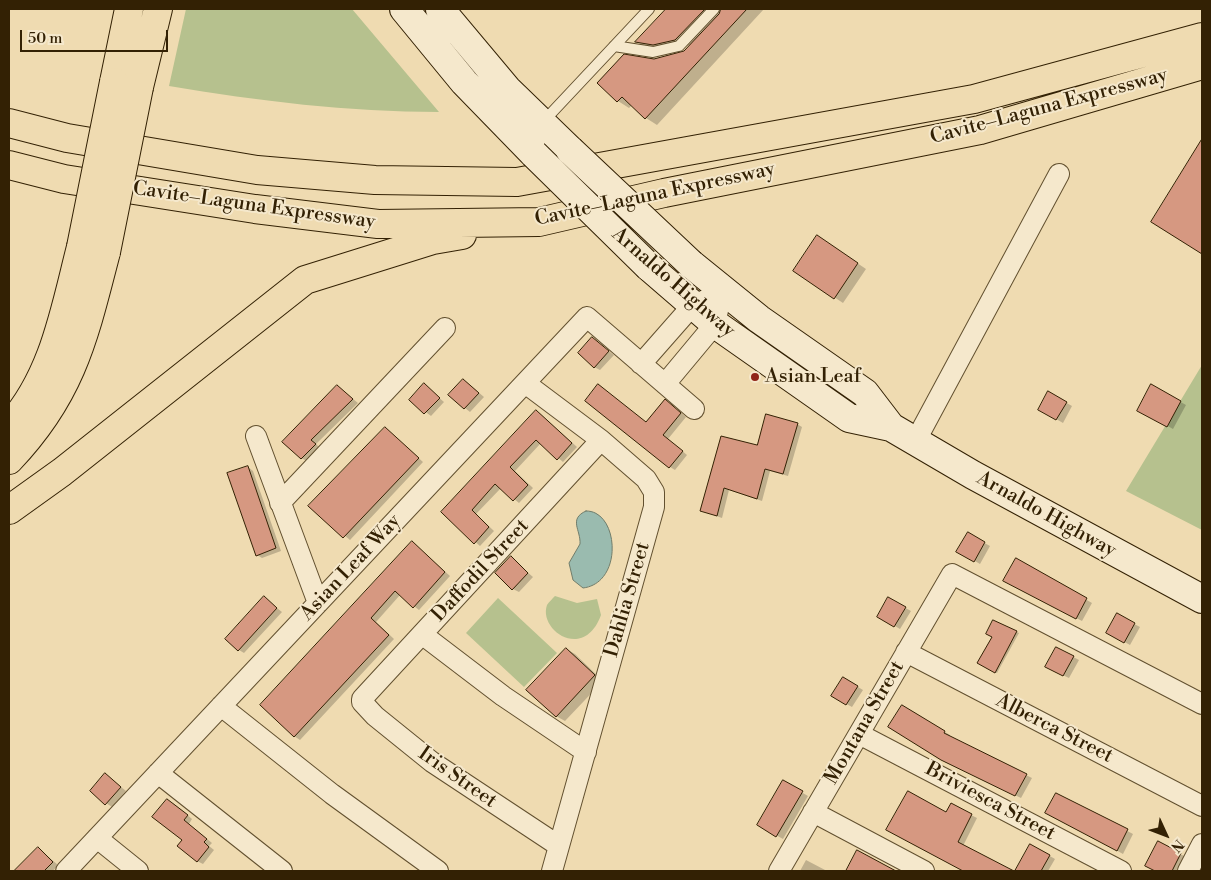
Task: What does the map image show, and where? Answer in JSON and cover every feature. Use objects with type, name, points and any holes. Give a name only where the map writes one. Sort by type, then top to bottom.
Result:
[{"type":"highway","points":[[9,460],[38,426],[56,399],[71,371],[89,316],[94,249],[126,84],[129,9]]},
{"type":"highway","points":[[126,84],[158,9]]},
{"type":"highway","name":"Cavite–Laguna Expressway","points":[[9,123],[67,138],[257,170],[375,180],[517,182],[974,99],[1202,37]]},
{"type":"highway","name":"Cavite–Laguna Expressway","points":[[9,165],[64,179],[255,209],[378,224],[539,222],[664,193],[980,130],[1202,64]]},
{"type":"highway","points":[[9,510],[76,461],[306,280],[433,240],[539,222]]},
{"type":"highway","points":[[9,426],[32,395],[46,368],[94,249]]},
{"type":"main road","name":"Arnaldo Highway","points":[[404,9],[464,82],[534,154],[649,267],[692,306],[716,324],[849,418],[891,427],[1202,600]]},
{"type":"main road","name":"Arnaldo Highway","points":[[440,9],[490,69],[541,124],[691,264],[722,292],[865,393],[891,427]]},
{"type":"street","points":[[915,442],[1059,174]]},
{"type":"street","points":[[641,364],[692,306],[722,292]]},
{"type":"street","points":[[665,384],[716,324],[722,292]]},
{"type":"street","name":"Asian Leaf Way","points":[[66,871],[586,317],[694,409]]},
{"type":"street","points":[[280,503],[445,328]]},
{"type":"street","name":"Dahlia Street","points":[[525,383],[601,440],[646,479],[654,492],[654,506],[552,871]]},
{"type":"street","points":[[256,436],[318,603]]},
{"type":"street","name":"Daffodil Street","points":[[362,702],[363,696],[423,635],[601,440]]},
{"type":"street","name":"Montana Street","points":[[778,871],[952,574],[1202,704]]},
{"type":"street","points":[[423,635],[503,696],[586,752]]},
{"type":"street","name":"Alberca Street","points":[[906,652],[1202,806]]},
{"type":"street","name":"Iris Street","points":[[362,702],[375,716],[432,762],[559,846]]},
{"type":"street","points":[[222,706],[332,794],[438,871]]},
{"type":"street","name":"Briviesca Street","points":[[859,734],[1121,871]]},
{"type":"street","points":[[158,773],[282,871]]},
{"type":"street","points":[[813,812],[924,871]]},
{"type":"street","points":[[97,838],[138,871]]},
{"type":"street","points":[[1188,871],[1202,844]]},
{"type":"lane","points":[[541,124],[649,9]]},
{"type":"lane","points":[[614,46],[653,52],[679,46],[714,9]]},
{"type":"green space","points":[[186,9],[352,9],[439,112],[371,110],[304,105],[169,86]]},
{"type":"green space","points":[[1202,365],[1202,530],[1126,491]]},
{"type":"green space","points":[[555,596],[577,603],[597,599],[601,615],[593,629],[584,637],[574,639],[564,637],[556,632],[549,624],[546,615],[547,605]]},
{"type":"green space","points":[[498,598],[557,653],[524,687],[466,633]]},
{"type":"water","points":[[586,511],[597,514],[605,522],[610,534],[612,547],[611,561],[605,574],[596,583],[583,588],[573,580],[569,563],[580,544],[576,521]]},
{"type":"building","points":[[666,9],[705,9],[675,40],[653,45],[635,42]]},
{"type":"building","points":[[721,9],[747,9],[645,119],[622,97],[617,102],[597,83],[624,54],[654,59],[684,51],[719,14]]},
{"type":"building","points":[[1202,139],[1202,254],[1151,222]]},
{"type":"building","points":[[817,235],[858,263],[834,299],[793,271]]},
{"type":"building","points":[[592,337],[609,351],[594,368],[578,353]]},
{"type":"building","points":[[463,379],[479,393],[464,409],[448,395]]},
{"type":"building","points":[[424,383],[440,398],[424,414],[409,400]]},
{"type":"building","points":[[598,384],[646,422],[665,399],[681,413],[663,435],[683,451],[669,468],[585,401]]},
{"type":"building","points":[[1151,384],[1181,401],[1167,427],[1137,411]]},
{"type":"building","points":[[337,385],[353,399],[311,440],[316,444],[301,459],[282,442]]},
{"type":"building","points":[[1048,391],[1067,402],[1056,420],[1038,410]]},
{"type":"building","points":[[536,410],[572,443],[557,460],[536,440],[510,467],[528,485],[513,501],[495,484],[472,510],[489,527],[474,544],[441,512]]},
{"type":"building","points":[[766,414],[798,423],[783,474],[765,469],[757,499],[724,488],[717,516],[700,511],[721,436],[757,445]]},
{"type":"building","points":[[385,427],[419,458],[343,538],[308,506]]},
{"type":"building","points":[[248,466],[276,548],[256,556],[227,473]]},
{"type":"building","points":[[968,532],[985,542],[974,562],[956,552]]},
{"type":"building","points":[[412,541],[445,572],[413,608],[395,591],[371,618],[389,635],[294,737],[260,705]]},
{"type":"building","points":[[511,556],[528,573],[512,590],[495,573]]},
{"type":"building","points":[[1016,558],[1087,598],[1076,619],[1003,581]]},
{"type":"building","points":[[264,596],[277,608],[238,651],[225,639]]},
{"type":"building","points":[[888,597],[906,607],[894,627],[877,617]]},
{"type":"building","points":[[1117,613],[1135,623],[1124,643],[1106,633]]},
{"type":"building","points":[[993,620],[1017,631],[995,673],[977,663],[992,637],[986,634]]},
{"type":"building","points":[[1056,647],[1074,656],[1063,676],[1045,667]]},
{"type":"building","points":[[566,648],[595,675],[556,717],[526,690]]},
{"type":"building","points":[[843,677],[858,686],[846,705],[831,696]]},
{"type":"building","points":[[902,705],[945,731],[944,733],[1027,774],[1015,796],[941,760],[888,727]]},
{"type":"building","points":[[105,773],[121,787],[105,805],[90,791]]},
{"type":"building","points":[[783,780],[803,791],[776,837],[757,825]]},
{"type":"building","points":[[908,791],[946,812],[951,803],[972,814],[958,842],[1014,871],[963,871],[886,830]]},
{"type":"building","points":[[1056,793],[1128,829],[1117,851],[1045,813]]},
{"type":"building","points":[[167,799],[188,815],[184,820],[207,839],[204,842],[209,847],[197,862],[177,846],[182,840],[152,817]]},
{"type":"building","points":[[1158,841],[1181,853],[1172,871],[1155,871],[1145,866]]},
{"type":"building","points":[[1030,844],[1050,855],[1041,871],[1015,871]]},
{"type":"building","points":[[38,847],[53,862],[44,871],[14,871]]},
{"type":"building","points":[[857,850],[896,871],[846,871]]},
{"type":"place","name":"Asian Leaf","points":[[755,377]]}]
